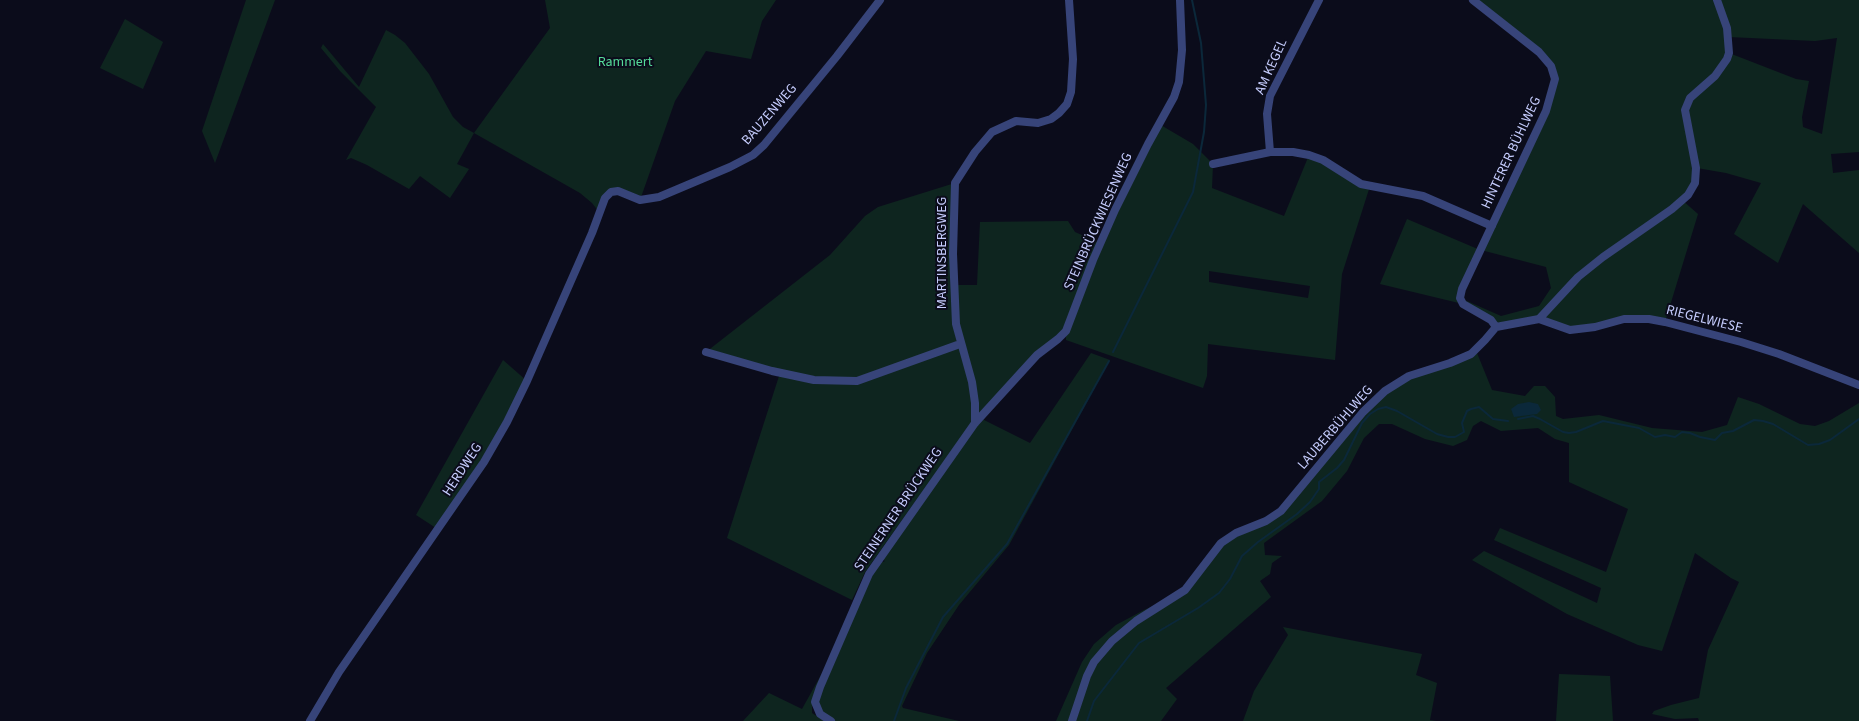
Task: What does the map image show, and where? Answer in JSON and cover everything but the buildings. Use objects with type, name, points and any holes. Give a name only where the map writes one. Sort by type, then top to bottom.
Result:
[{"type":"street","name":"BAUZENWEG","points":[[599,212],[611,192],[618,191],[640,200],[659,197],[730,168],[753,155],[764,145],[880,0]]},
{"type":"street","name":"MARTINSBERGWEG","points":[[975,422],[973,389],[956,324],[954,277],[955,183],[975,152],[992,132],[1016,121],[1038,122],[1051,119],[1066,104],[1071,92],[1073,59],[1069,0]]},
{"type":"street","name":"STEINBRÜCKWIESENWEG","points":[[975,422],[1037,355],[1066,331],[1093,260],[1115,210],[1148,144],[1174,98],[1179,82],[1182,50],[1180,0]]},
{"type":"street","name":"AM KEGEL","points":[[1270,152],[1267,114],[1270,96],[1319,0]]},
{"type":"street","name":"HINTERER BÜHLWEG","points":[[1473,0],[1539,52],[1551,66],[1555,79],[1546,110],[1462,289],[1460,298],[1463,304],[1491,320],[1496,327]]},
{"type":"street","points":[[1496,327],[1539,319],[1578,277],[1603,257],[1672,209],[1688,195],[1695,182],[1696,168],[1685,110],[1690,98],[1715,76],[1729,53],[1728,28],[1717,0]]},
{"type":"street","points":[[1213,164],[1270,152],[1293,152],[1309,155],[1323,160],[1361,184],[1423,196],[1492,226]]},
{"type":"street","name":"HERDWEG","points":[[310,721],[340,672],[484,462],[507,422],[527,381],[599,212]]},
{"type":"street","name":"RIEGELWIESE","points":[[1539,319],[1570,330],[1595,327],[1624,319],[1649,319],[1665,322],[1750,345],[1859,385]]},
{"type":"street","name":"LAUBERBÜHLWEG","points":[[1072,721],[1087,676],[1094,662],[1112,641],[1136,621],[1184,590],[1221,542],[1236,533],[1266,521],[1281,511],[1363,412],[1385,391],[1409,376],[1450,363],[1470,354],[1496,327]]},
{"type":"street","points":[[706,352],[772,371],[814,380],[837,382],[857,381],[960,344]]},
{"type":"street","name":"STEINERNER BRÜCKWEG","points":[[831,721],[820,714],[815,702],[869,574],[975,422]]},
{"type":"green space","points":[[246,0],[275,0],[215,163],[202,131]]},
{"type":"green space","name":"Rammert","points":[[545,0],[776,0],[762,21],[751,59],[706,51],[675,101],[640,200],[611,192],[599,212],[580,193],[474,133],[550,28]]},
{"type":"green space","points":[[1473,0],[1859,0],[1859,152],[1831,154],[1833,173],[1859,170],[1859,253],[1803,204],[1778,263],[1734,234],[1761,183],[1726,173],[1697,168],[1695,183],[1682,200],[1698,214],[1665,322],[1649,319],[1570,330],[1539,319],[1501,327],[1463,304],[1380,284],[1407,219],[1480,250],[1552,95],[1551,66]],"holes":[[[1729,37],[1815,41],[1837,38],[1822,134],[1803,127],[1802,117],[1809,81],[1796,79],[1729,53]],[[1481,250],[1546,267],[1551,288],[1539,306],[1501,316],[1460,298]]]},
{"type":"green space","points":[[125,19],[163,42],[143,89],[100,68]]},
{"type":"green space","points":[[386,30],[395,35],[405,43],[429,74],[453,117],[463,127],[474,133],[457,164],[469,169],[450,198],[420,176],[409,189],[367,165],[351,158],[346,160],[376,107],[340,71],[321,48],[323,44],[359,87]]},
{"type":"green space","points":[[1159,124],[1193,144],[1213,164],[1212,188],[1284,216],[1309,155],[1370,186],[1342,274],[1335,360],[1208,344],[1207,376],[1203,388],[1066,340],[1066,332],[966,430],[865,572],[852,600],[727,538],[780,373],[706,352],[830,255],[865,216],[878,207],[955,183],[954,285],[977,285],[980,222],[1068,221],[1075,232],[1100,243]],"holes":[[[1209,271],[1310,286],[1308,298],[1209,282]]]},
{"type":"green space","points":[[1091,353],[1110,360],[1009,545],[959,605],[927,653],[902,706],[903,708],[959,721],[835,721],[825,715],[818,705],[821,687],[870,575],[879,561],[885,561],[882,559],[982,419],[1030,443]]},
{"type":"green space","points":[[1477,353],[1492,390],[1525,396],[1534,386],[1545,386],[1555,397],[1556,416],[1563,419],[1599,415],[1652,428],[1702,432],[1727,425],[1738,397],[1759,404],[1800,424],[1815,426],[1829,421],[1859,403],[1859,721],[1699,721],[1698,718],[1675,719],[1652,714],[1654,711],[1671,705],[1699,698],[1708,650],[1739,582],[1695,553],[1662,651],[1638,645],[1567,614],[1472,560],[1484,551],[1597,603],[1601,588],[1494,540],[1500,528],[1606,572],[1628,509],[1569,482],[1569,443],[1555,439],[1538,428],[1501,431],[1481,421],[1473,426],[1467,440],[1453,446],[1425,439],[1392,424],[1379,424],[1364,438],[1347,471],[1322,501],[1264,543],[1265,555],[1282,556],[1272,563],[1270,574],[1260,581],[1271,597],[1166,688],[1177,699],[1161,721],[1056,721],[1082,662],[1094,644],[1116,625],[1186,591],[1222,544],[1267,522],[1364,413],[1386,393],[1409,379]]},
{"type":"green space","points":[[503,360],[527,381],[481,460],[436,528],[416,515]]},
{"type":"green space","points":[[1283,627],[1422,654],[1416,675],[1437,683],[1430,720],[1436,721],[1243,721],[1254,691],[1288,635]]},
{"type":"green space","points":[[826,666],[812,702],[812,713],[824,721],[743,721],[769,693],[802,709]]},
{"type":"green space","points":[[1559,674],[1610,676],[1613,721],[1556,721]]},
{"type":"water","points":[[1529,402],[1538,404],[1541,410],[1537,414],[1514,417],[1511,409],[1518,404]]},
{"type":"waterway","points":[[1113,352],[1193,192],[1204,132],[1206,105],[1201,43],[1192,0]]},
{"type":"waterway","points":[[894,721],[906,688],[943,617],[1007,544],[1109,361]]},
{"type":"waterway","points":[[1087,721],[1094,701],[1139,643],[1198,608],[1219,593],[1230,579],[1242,556],[1310,502],[1319,489],[1319,482],[1344,460],[1362,423],[1370,414],[1386,407],[1397,411],[1437,434],[1448,437],[1455,437],[1464,432],[1462,423],[1467,411],[1471,409],[1479,407],[1493,419],[1508,421]]},
{"type":"waterway","points":[[1518,419],[1533,416],[1563,432],[1569,433],[1603,421],[1639,428],[1655,437],[1665,435],[1675,437],[1682,432],[1715,440],[1722,433],[1733,431],[1754,420],[1773,424],[1808,445],[1830,440],[1859,419]]}]
